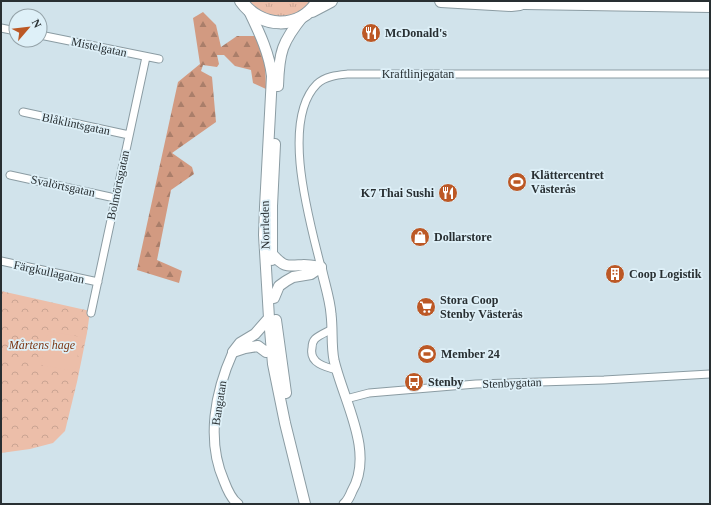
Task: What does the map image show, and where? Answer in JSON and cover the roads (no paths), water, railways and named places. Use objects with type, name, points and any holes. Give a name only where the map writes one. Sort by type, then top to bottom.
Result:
[{"type":"highway","points":[[306,14],[318,1]]},
{"type":"highway","points":[[243,4],[259,18],[276,22],[293,20],[332,1]]},
{"type":"highway","points":[[441,1],[511,5],[525,3]]},
{"type":"highway","points":[[511,1],[525,3],[710,6]]},
{"type":"main road","name":"Norrleden","points":[[243,4],[266,49],[272,76],[264,207],[264,235],[269,318],[274,364],[285,423],[304,504]]},
{"type":"main road","name":"Norrleden","points":[[290,442],[290,422],[274,298],[272,206],[279,60],[287,39],[306,14]]},
{"type":"main road","points":[[272,254],[280,263],[290,267],[305,265],[321,267]]},
{"type":"main road","points":[[274,298],[280,286],[286,281],[293,277],[311,274],[321,267]]},
{"type":"main road","points":[[233,352],[240,343],[255,334],[269,318]]},
{"type":"main road","points":[[233,352],[258,346],[266,352]]},
{"type":"street","name":"Mistelgatan","points":[[48,37],[159,59]]},
{"type":"street","name":"Bolmörtsgatan","points":[[91,313],[146,57]]},
{"type":"street","name":"Kraftlinjegatan","points":[[321,267],[306,205],[300,158],[300,135],[304,103],[318,84],[328,78],[348,74],[710,74]]},
{"type":"street","name":"Blåklintsgatan","points":[[23,112],[129,135]]},
{"type":"street","name":"Svalörtsgatan","points":[[10,175],[116,198]]},
{"type":"street","name":"Färgkullagatan","points":[[1,261],[98,282]]},
{"type":"street","points":[[321,267],[331,313],[332,347],[337,370],[359,442],[361,464],[360,471],[356,486],[344,504]]},
{"type":"street","points":[[332,330],[316,339],[312,345],[311,352],[312,358],[318,363],[324,367],[337,370]]},
{"type":"street","name":"Bangatan","points":[[233,352],[224,371],[214,426],[214,446],[218,466],[234,503]]},
{"type":"street","points":[[266,352],[274,364]]},
{"type":"street","name":"Stenbygatan","points":[[346,399],[369,393],[476,384],[604,380],[710,374]]},
{"type":"place","name":"McDonald's","points":[[371,33]]},
{"type":"place","name":"Klättercentret Västerås","points":[[517,182]]},
{"type":"place","name":"K7 Thai Sushi","points":[[448,193]]},
{"type":"place","name":"Dollarstore","points":[[420,237]]},
{"type":"place","name":"Coop Logistik","points":[[615,274]]},
{"type":"place","name":"Stora Coop Stenby Västerås","points":[[426,307]]},
{"type":"place","name":"Member 24","points":[[427,354]]},
{"type":"place","name":"Stenby","points":[[414,382]]},
{"type":"park label","name":"Mårtens hage","points":[[42,345]]}]
